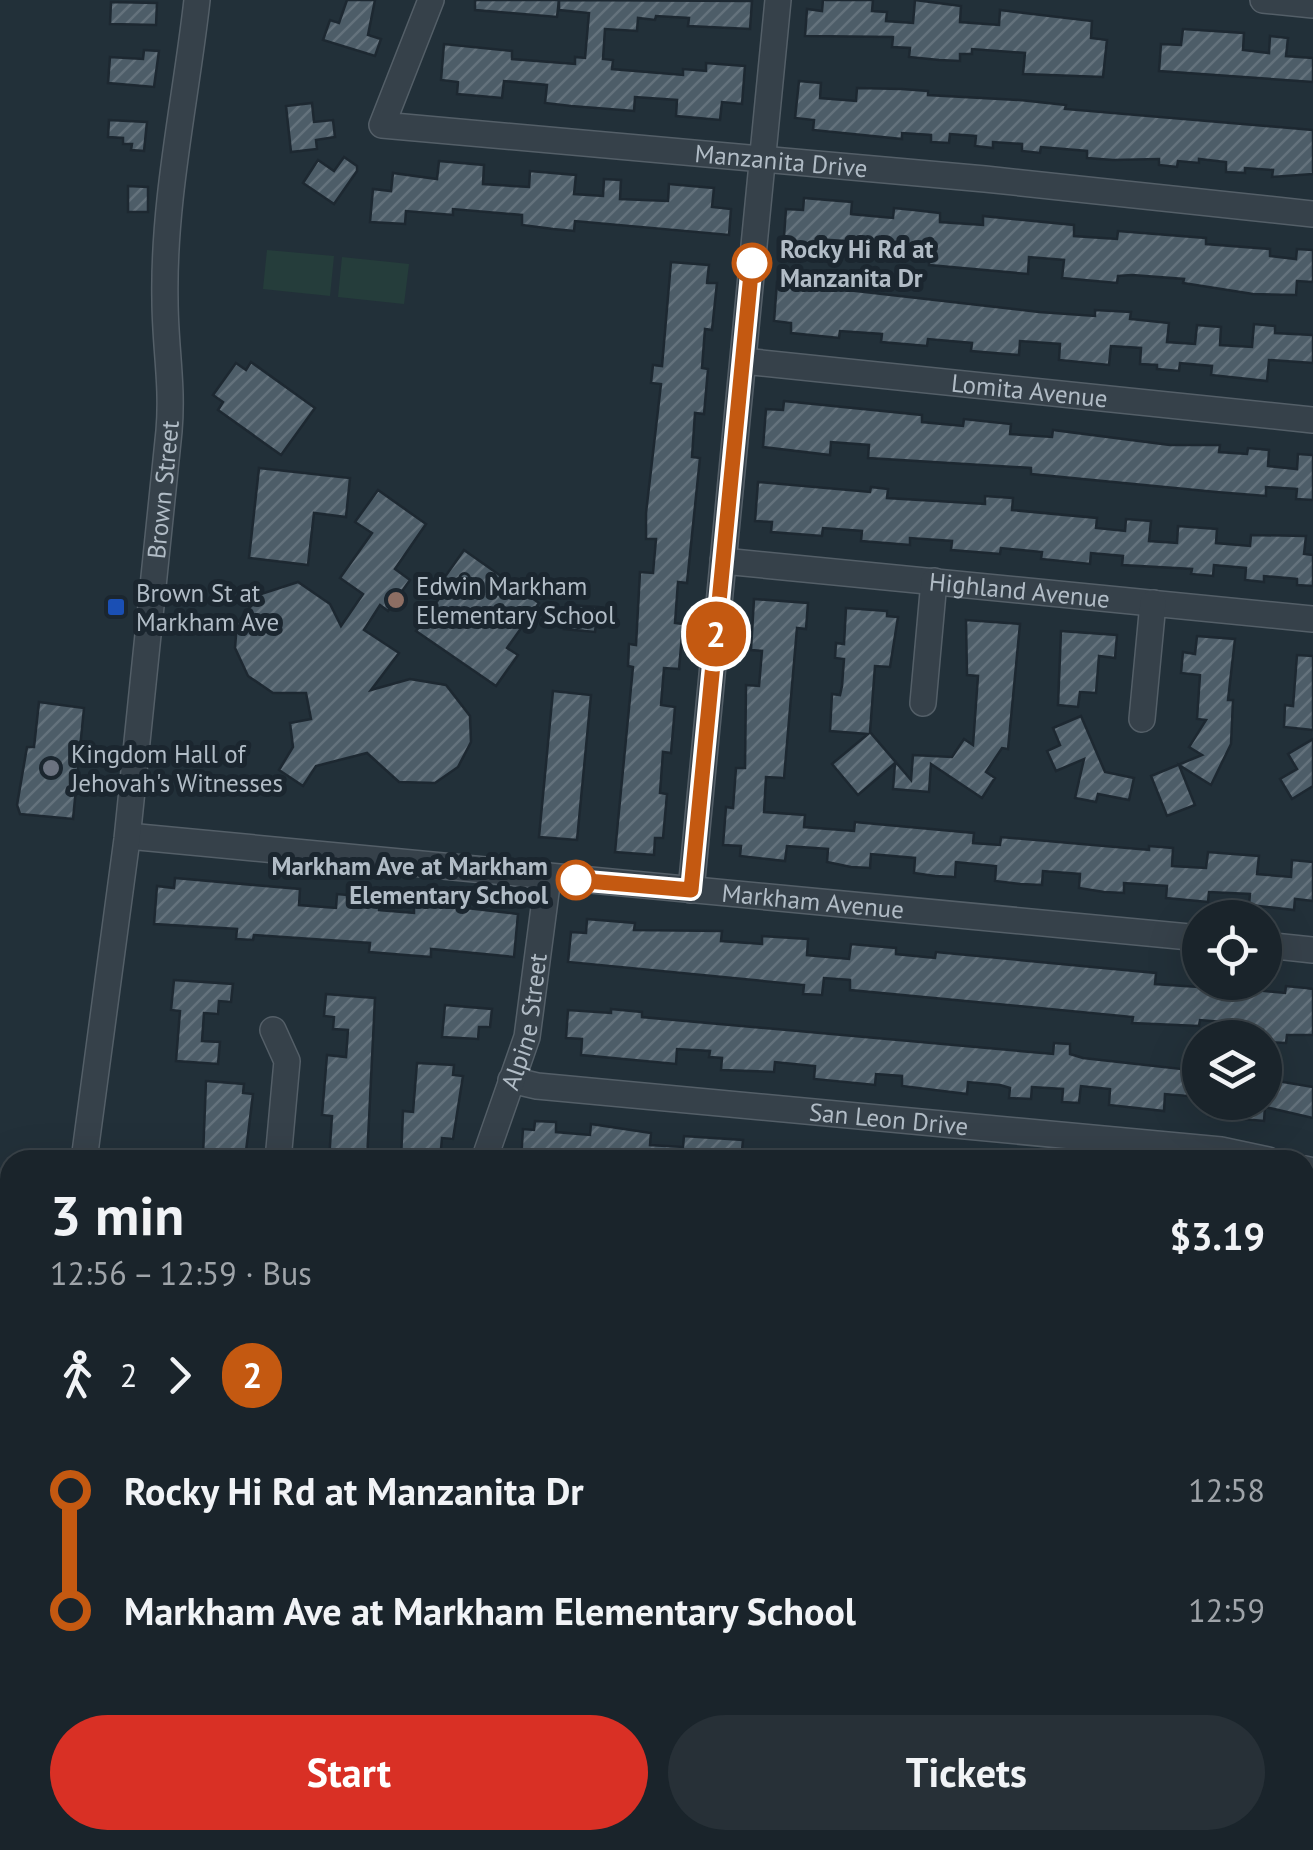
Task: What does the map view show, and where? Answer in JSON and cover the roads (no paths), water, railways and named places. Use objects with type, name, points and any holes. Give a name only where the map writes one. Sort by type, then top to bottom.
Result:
[{"type":"street","name":"Brown Street","points":[[85,1150],[128,836],[172,393],[164,302],[169,213],[197,0]]},
{"type":"street","name":"Manzanita Drive","points":[[431,0],[382,125],[1313,214]]},
{"type":"street","points":[[691,890],[778,0]]},
{"type":"street","points":[[1263,0],[1313,5]]},
{"type":"street","name":"Lomita Avenue","points":[[743,362],[1313,420]]},
{"type":"street","name":"Highland Avenue","points":[[723,561],[1313,619]]},
{"type":"street","points":[[923,703],[934,581]]},
{"type":"street","points":[[1142,719],[1154,603]]},
{"type":"street","name":"Markham Avenue","points":[[128,836],[1182,936]]},
{"type":"street","name":"Alpine Street","points":[[487,1150],[527,1037],[548,877]]},
{"type":"street","points":[[1282,947],[1313,950]]},
{"type":"street","points":[[273,1030],[287,1061],[279,1150]]},
{"type":"street","name":"San Leon Drive","points":[[511,1080],[538,1086],[731,1101],[1071,1149],[1221,1150]]},
{"type":"place","name":"Rocky Hi Rd at Manzanita Dr","points":[[752,263]]},
{"type":"place","name":"Edwin Markham Elementary School","points":[[396,600]]},
{"type":"place","name":"Brown St at Markham Ave","points":[[116,607]]},
{"type":"place","name":"Kingdom Hall of Jehovah's Witnesses","points":[[51,768]]},
{"type":"place","name":"Markham Ave at Markham Elementary School","points":[[576,880]]}]
